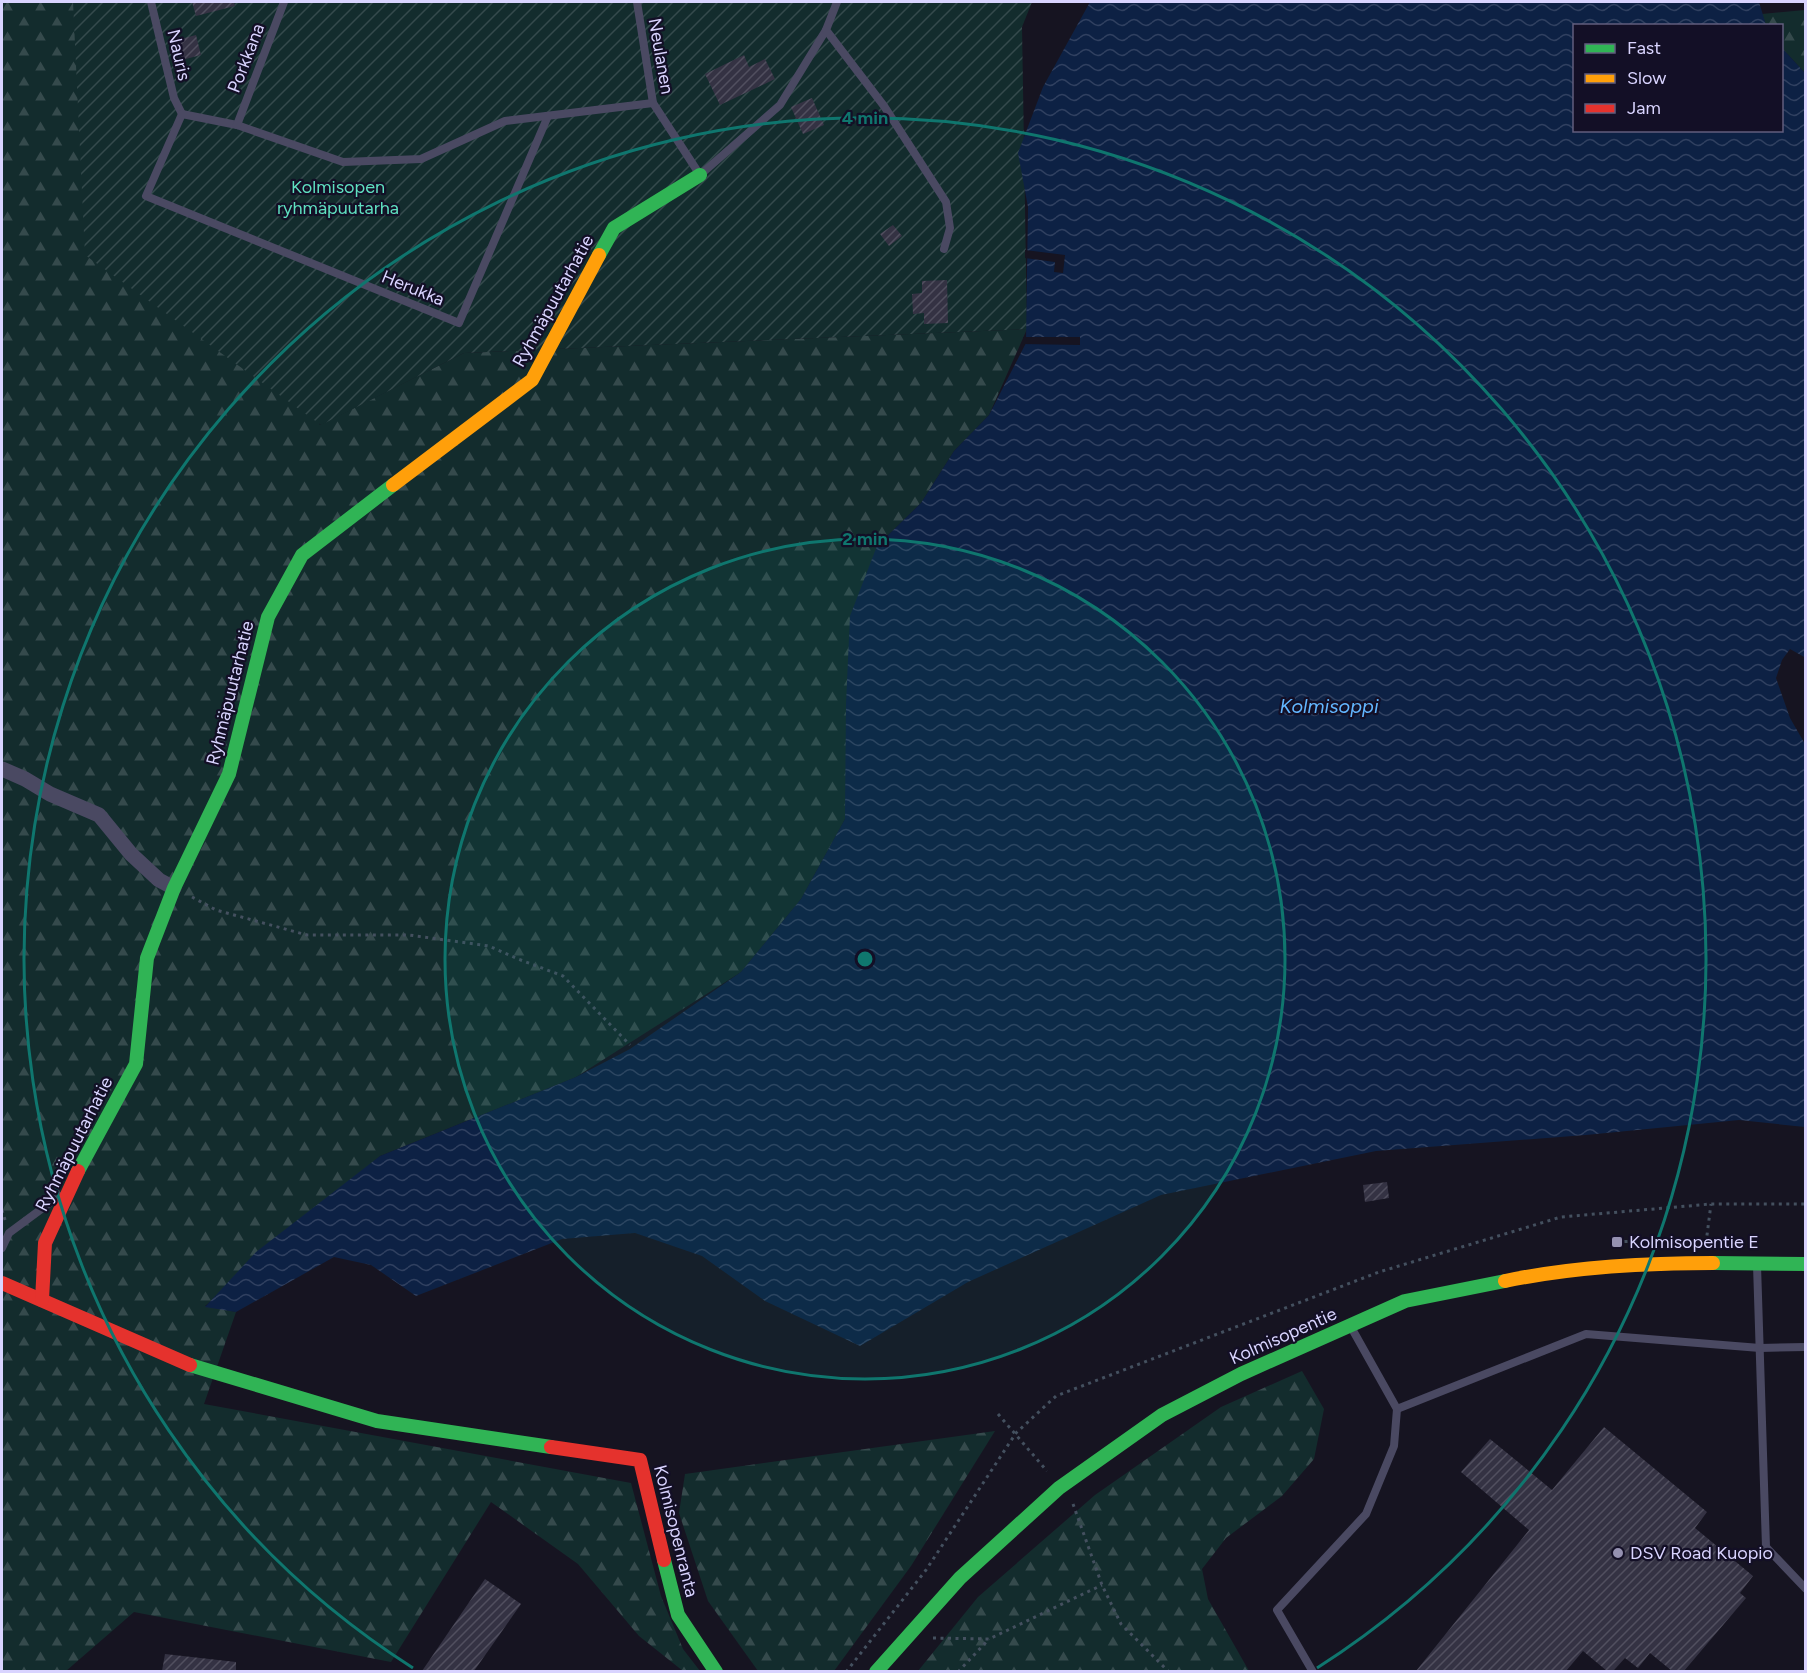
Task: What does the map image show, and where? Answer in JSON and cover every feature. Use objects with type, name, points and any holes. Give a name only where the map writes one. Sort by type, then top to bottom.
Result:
[{"type":"street","name":"Ryhmäpuutarhatie","points":[[42,1300],[45,1243],[68,1190],[136,1064],[147,958],[174,888],[229,774],[268,617],[302,555],[532,380],[614,228],[700,175]]},
{"type":"street","points":[[2,769],[50,794],[99,815],[131,854],[159,880],[174,888]]},
{"type":"street","name":"Kolmisopentie","points":[[876,1671],[960,1578],[1059,1488],[1162,1415],[1241,1374],[1350,1326],[1405,1302],[1548,1272],[1686,1263],[1806,1264]]},
{"type":"street","points":[[2,1282],[42,1300]]},
{"type":"street","name":"Kolmisopenranta","points":[[42,1300],[184,1363],[377,1421],[640,1460],[678,1615],[716,1671]]},
{"type":"lane","name":"Nauris","points":[[151,2],[174,98],[182,114]]},
{"type":"lane","name":"Porkkana","points":[[237,125],[284,2]]},
{"type":"lane","name":"Neulanen","points":[[637,2],[653,103],[700,175]]},
{"type":"lane","points":[[700,175],[780,105],[826,30],[837,2]]},
{"type":"lane","points":[[826,30],[884,106],[946,202],[950,228],[944,249]]},
{"type":"lane","points":[[182,114],[237,125],[343,162],[421,159],[505,121],[653,103]]},
{"type":"lane","name":"Herukka","points":[[182,114],[146,196],[459,323],[548,116]]},
{"type":"lane","points":[[2,1248],[9,1233],[68,1190]]},
{"type":"lane","points":[[1757,1263],[1766,1547],[1806,1589]]},
{"type":"lane","points":[[1313,1671],[1276,1610],[1366,1514],[1394,1446],[1397,1409],[1350,1326]]},
{"type":"lane","points":[[1397,1409],[1586,1334],[1760,1348],[1806,1347]]},
{"type":"path","points":[[174,888],[216,910],[307,935],[409,935],[489,945],[563,976],[630,1045]]},
{"type":"path","points":[[846,1671],[926,1570],[1016,1433],[1056,1396],[1379,1272],[1561,1217],[1711,1204],[1806,1203]]},
{"type":"path","points":[[1617,1242],[1655,1240],[1706,1243],[1711,1204]]},
{"type":"path","points":[[998,1414],[1047,1471]]},
{"type":"path","points":[[1073,1504],[1102,1585],[1121,1624],[1169,1671]]},
{"type":"path","points":[[958,1671],[989,1639],[1102,1585]]},
{"type":"path","points":[[905,1638],[989,1639]]},
{"type":"green space","points":[[2,2],[75,2],[320,425],[464,353],[1027,329],[989,415],[954,451],[921,503],[877,546],[845,819],[801,899],[741,972],[576,1077],[380,1156],[205,1306],[236,1312],[204,1404],[631,1483],[661,1596],[683,1649],[700,1671],[683,1671],[639,1636],[578,1564],[491,1502],[391,1662],[134,1612],[66,1671],[2,1672]]},
{"type":"green space","name":"Kolmisopen ryhmäpuutarha","points":[[73,2],[1032,2],[1022,27],[1027,329],[464,353],[321,425],[85,255]]},
{"type":"green space","points":[[1805,10],[1805,73],[1783,49],[1783,24],[1766,24],[1762,14]]},
{"type":"green space","points":[[1302,1371],[1324,1409],[1314,1459],[1282,1496],[1226,1538],[1202,1569],[1208,1599],[1249,1671],[918,1671],[978,1597],[1095,1495],[1221,1407]]},
{"type":"green space","points":[[995,1431],[911,1566],[834,1671],[758,1671],[708,1601],[679,1513],[685,1474]]},
{"type":"water","name":"Kolmisoppi","points":[[1090,2],[1759,2],[1766,24],[1573,24],[1573,132],[1783,132],[1783,49],[1805,73],[1806,658],[1790,649],[1782,660],[1776,678],[1790,718],[1805,744],[1805,1127],[1739,1120],[1586,1135],[1376,1151],[1161,1195],[968,1282],[860,1346],[765,1301],[702,1256],[635,1233],[562,1239],[416,1296],[371,1265],[334,1257],[236,1312],[205,1307],[256,1252],[380,1156],[576,1077],[630,1049],[741,972],[801,899],[845,819],[846,704],[850,616],[877,546],[921,503],[954,451],[989,415],[1026,343],[1028,207],[1018,153],[1043,87]]},
{"type":"pier","points":[[1025,250],[1065,255],[1063,273],[1054,272],[1055,262],[1025,258]]},
{"type":"pier","points":[[1023,337],[1080,337],[1080,345],[1023,344]]},
{"type":"building","points":[[192,2],[234,2],[235,6],[196,16]]},
{"type":"building","points":[[196,35],[201,55],[182,60],[177,40]]},
{"type":"building","points":[[744,55],[749,67],[765,59],[775,79],[720,105],[705,74]]},
{"type":"building","points":[[812,98],[824,125],[803,134],[791,107]]},
{"type":"building","points":[[893,225],[902,236],[889,246],[880,234]]},
{"type":"building","points":[[947,280],[948,323],[924,324],[924,313],[913,314],[912,294],[922,293],[922,281]]},
{"type":"building","points":[[1387,1182],[1389,1198],[1365,1202],[1363,1185]]},
{"type":"building","name":"DSV Road Kuopio","points":[[1604,1427],[1707,1512],[1695,1528],[1753,1576],[1740,1593],[1746,1598],[1684,1671],[1672,1671],[1650,1653],[1638,1668],[1625,1658],[1613,1671],[1607,1671],[1583,1651],[1566,1671],[1416,1671],[1529,1530],[1461,1472],[1490,1439],[1552,1490]]},
{"type":"building","points":[[485,1579],[521,1604],[474,1671],[422,1671]]},
{"type":"building","points":[[165,1654],[236,1662],[236,1671],[162,1671]]},
{"type":"traffic: fast","points":[[599,255],[614,228],[700,175]]},
{"type":"traffic: fast","points":[[78,1171],[136,1064],[147,958],[174,888],[229,774],[268,617],[302,555],[393,485]]},
{"type":"traffic: fast","points":[[1713,1263],[1806,1264]]},
{"type":"traffic: fast","points":[[876,1672],[960,1578],[1059,1488],[1162,1415],[1241,1374],[1405,1301],[1505,1281]]},
{"type":"traffic: fast","points":[[190,1365],[377,1421],[551,1447]]},
{"type":"traffic: fast","points":[[664,1560],[678,1615],[716,1672]]},
{"type":"traffic: slow","points":[[393,485],[532,380],[599,255]]},
{"type":"traffic: slow","points":[[1505,1281],[1556,1272],[1609,1267],[1713,1263]]},
{"type":"traffic: jam","points":[[42,1300],[45,1243],[78,1171]]},
{"type":"traffic: jam","points":[[2,1283],[190,1365]]},
{"type":"traffic: jam","points":[[551,1447],[640,1460],[664,1560]]},
{"type":"place","name":"Kolmisopentie E","points":[[1617,1242]]},
{"type":"place","name":"DSV Road Kuopio","points":[[1618,1553]]}]
